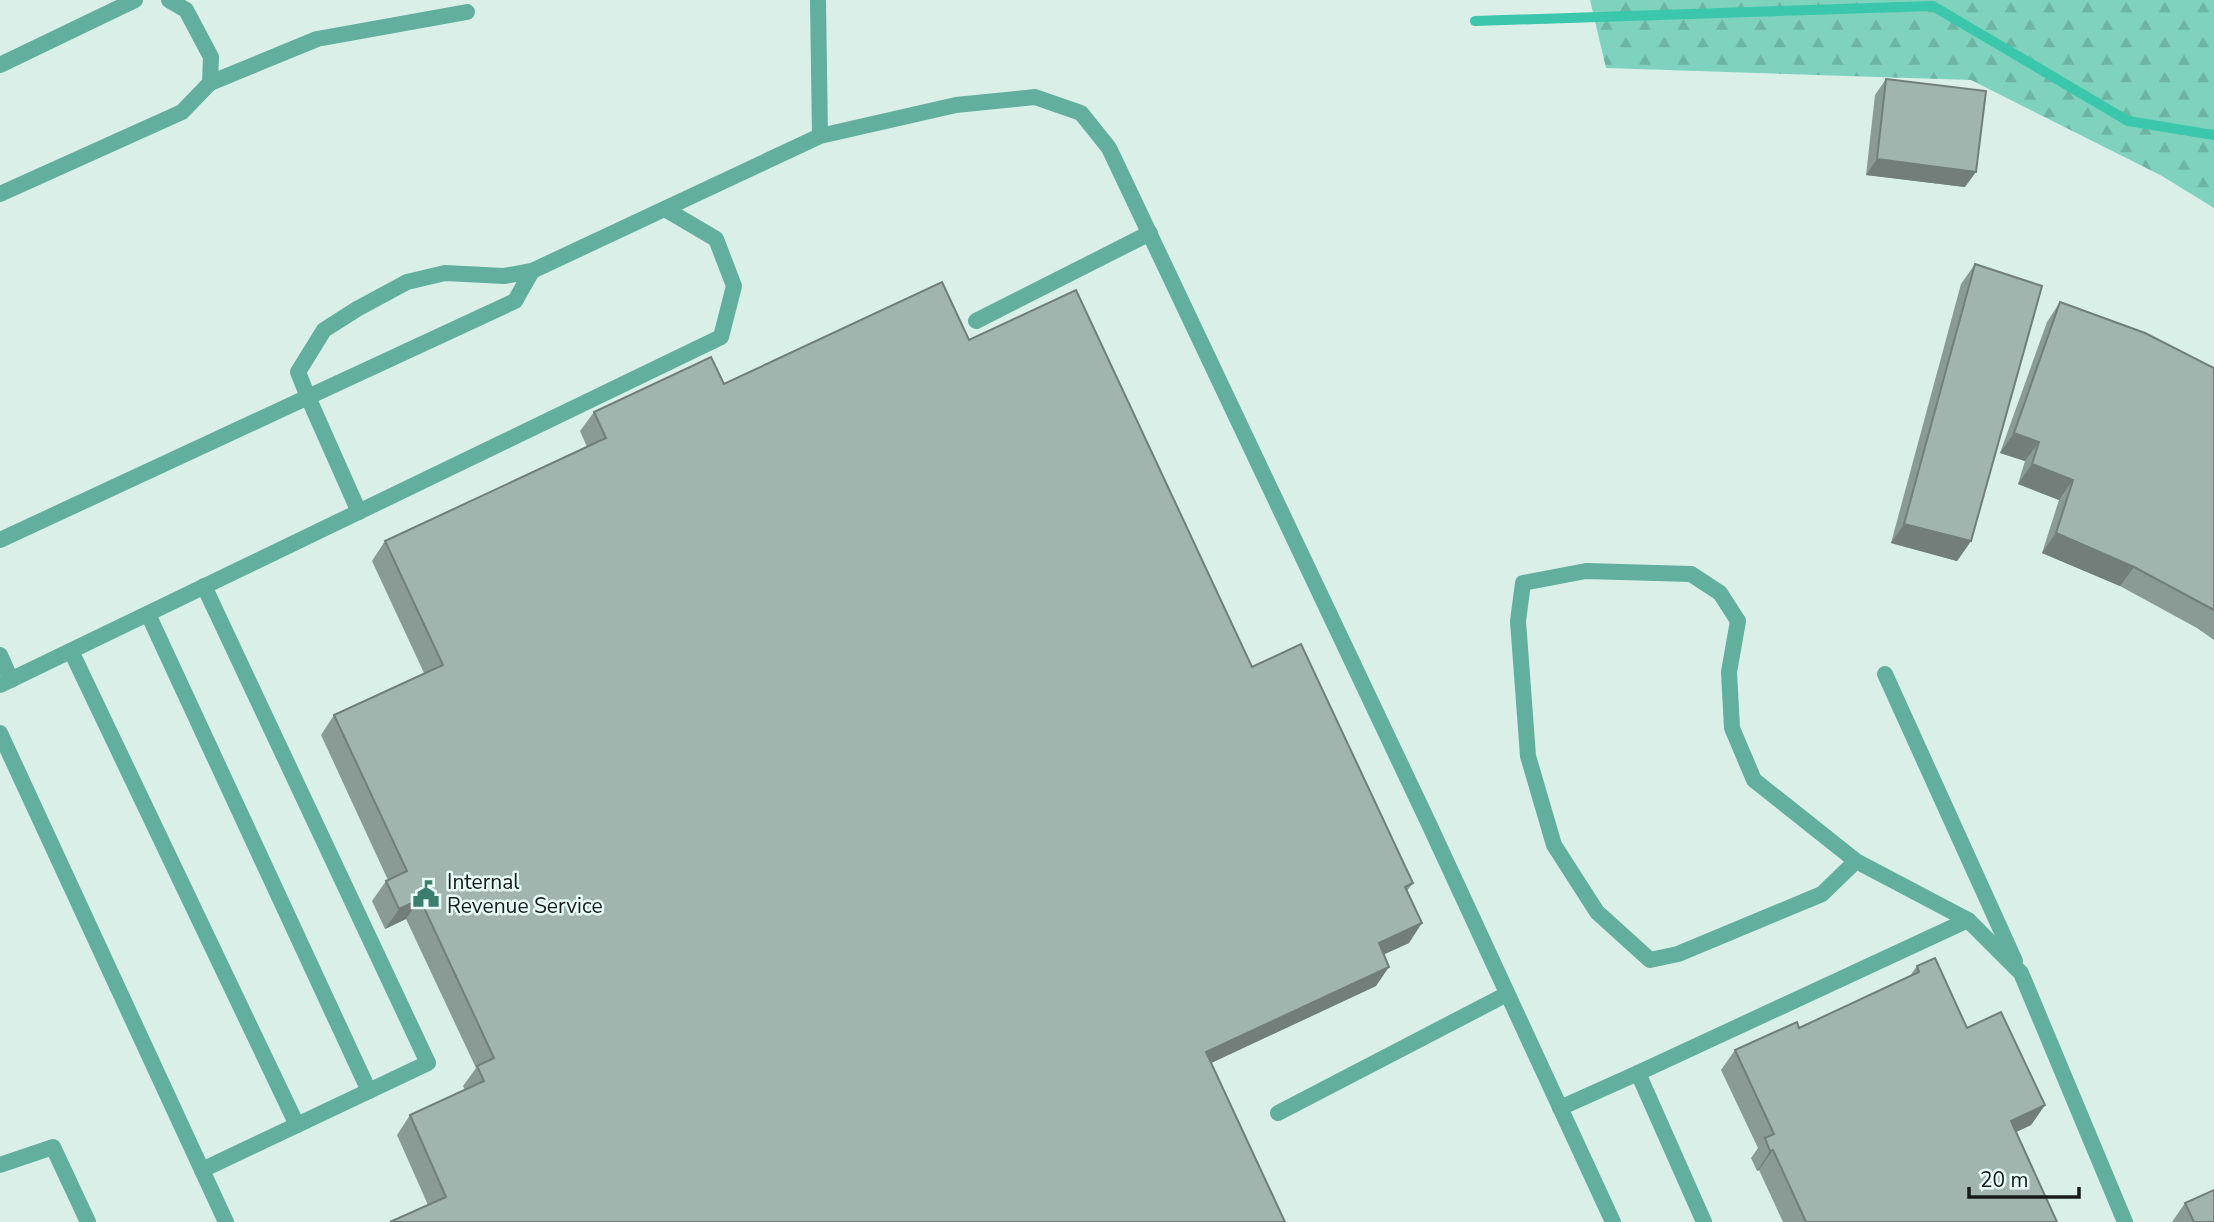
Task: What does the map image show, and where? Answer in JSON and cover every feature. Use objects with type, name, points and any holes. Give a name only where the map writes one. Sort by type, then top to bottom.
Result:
[{"type":"lane","points":[[0,65],[135,0]]},
{"type":"lane","points":[[169,0],[187,10],[211,57],[211,83]]},
{"type":"lane","points":[[818,0],[820,136]]},
{"type":"lane","points":[[0,194],[182,112],[211,83],[317,39],[467,12]]},
{"type":"lane","points":[[359,512],[298,372],[324,330],[357,309],[407,282],[445,273],[504,276],[532,271],[820,136],[956,105],[1035,97],[1081,113],[1109,148],[1150,233],[1613,1222]]},
{"type":"lane","points":[[0,655],[5,683],[721,337],[734,286],[716,239],[665,209]]},
{"type":"lane","points":[[976,321],[1150,233]]},
{"type":"lane","points":[[0,540],[515,301],[532,271]]},
{"type":"lane","points":[[1856,861],[1822,894],[1678,954],[1650,960],[1597,912],[1554,845],[1528,756],[1518,621],[1523,583],[1586,571],[1692,574],[1720,593],[1738,621],[1729,672],[1732,728],[1754,780],[1856,861],[1968,920],[2021,973]]},
{"type":"lane","points":[[202,1170],[428,1063],[204,586]]},
{"type":"lane","points":[[148,614],[369,1091]]},
{"type":"lane","points":[[71,651],[296,1125]]},
{"type":"lane","points":[[1885,674],[2021,973],[2125,1222]]},
{"type":"lane","points":[[0,733],[226,1222]]},
{"type":"lane","points":[[1560,1108],[1968,920]]},
{"type":"lane","points":[[1278,1113],[1507,994]]},
{"type":"lane","points":[[1638,1073],[1704,1222]]},
{"type":"lane","points":[[0,1165],[53,1147],[88,1222]]},
{"type":"green space","points":[[1590,0],[2214,0],[2214,208],[2162,176],[1971,80],[1606,68]]},
{"type":"building","points":[[1886,79],[1986,91],[1976,172],[1877,159]]},
{"type":"building","points":[[1975,264],[2042,286],[1971,541],[1904,524]]},
{"type":"building","points":[[942,282],[969,340],[1076,290],[1252,667],[1301,644],[1413,883],[1405,887],[1422,923],[1379,943],[1389,967],[1206,1052],[1285,1222],[390,1222],[446,1197],[410,1115],[484,1081],[477,1066],[494,1058],[420,899],[399,909],[386,881],[407,871],[334,715],[443,665],[385,541],[606,438],[594,412],[711,357],[724,384]]},
{"type":"building","points":[[2060,302],[2145,333],[2214,368],[2214,610],[2134,567],[2056,533],[2073,480],[2032,464],[2039,442],[2014,433]]},
{"type":"building","points":[[1935,958],[1967,1028],[2001,1012],[2045,1105],[2011,1121],[2057,1222],[1806,1222],[1773,1150],[1770,1151],[1765,1138],[1774,1134],[1735,1050],[1797,1022],[1799,1028],[1919,972],[1917,966]]},
{"type":"building","points":[[2214,1190],[2214,1222],[2194,1222],[2185,1203]]},
{"type":"waterway","points":[[1475,21],[1933,6],[2128,121],[2214,135]]},
{"type":"place","name":"Internal Revenue Service","points":[[426,894]]}]
